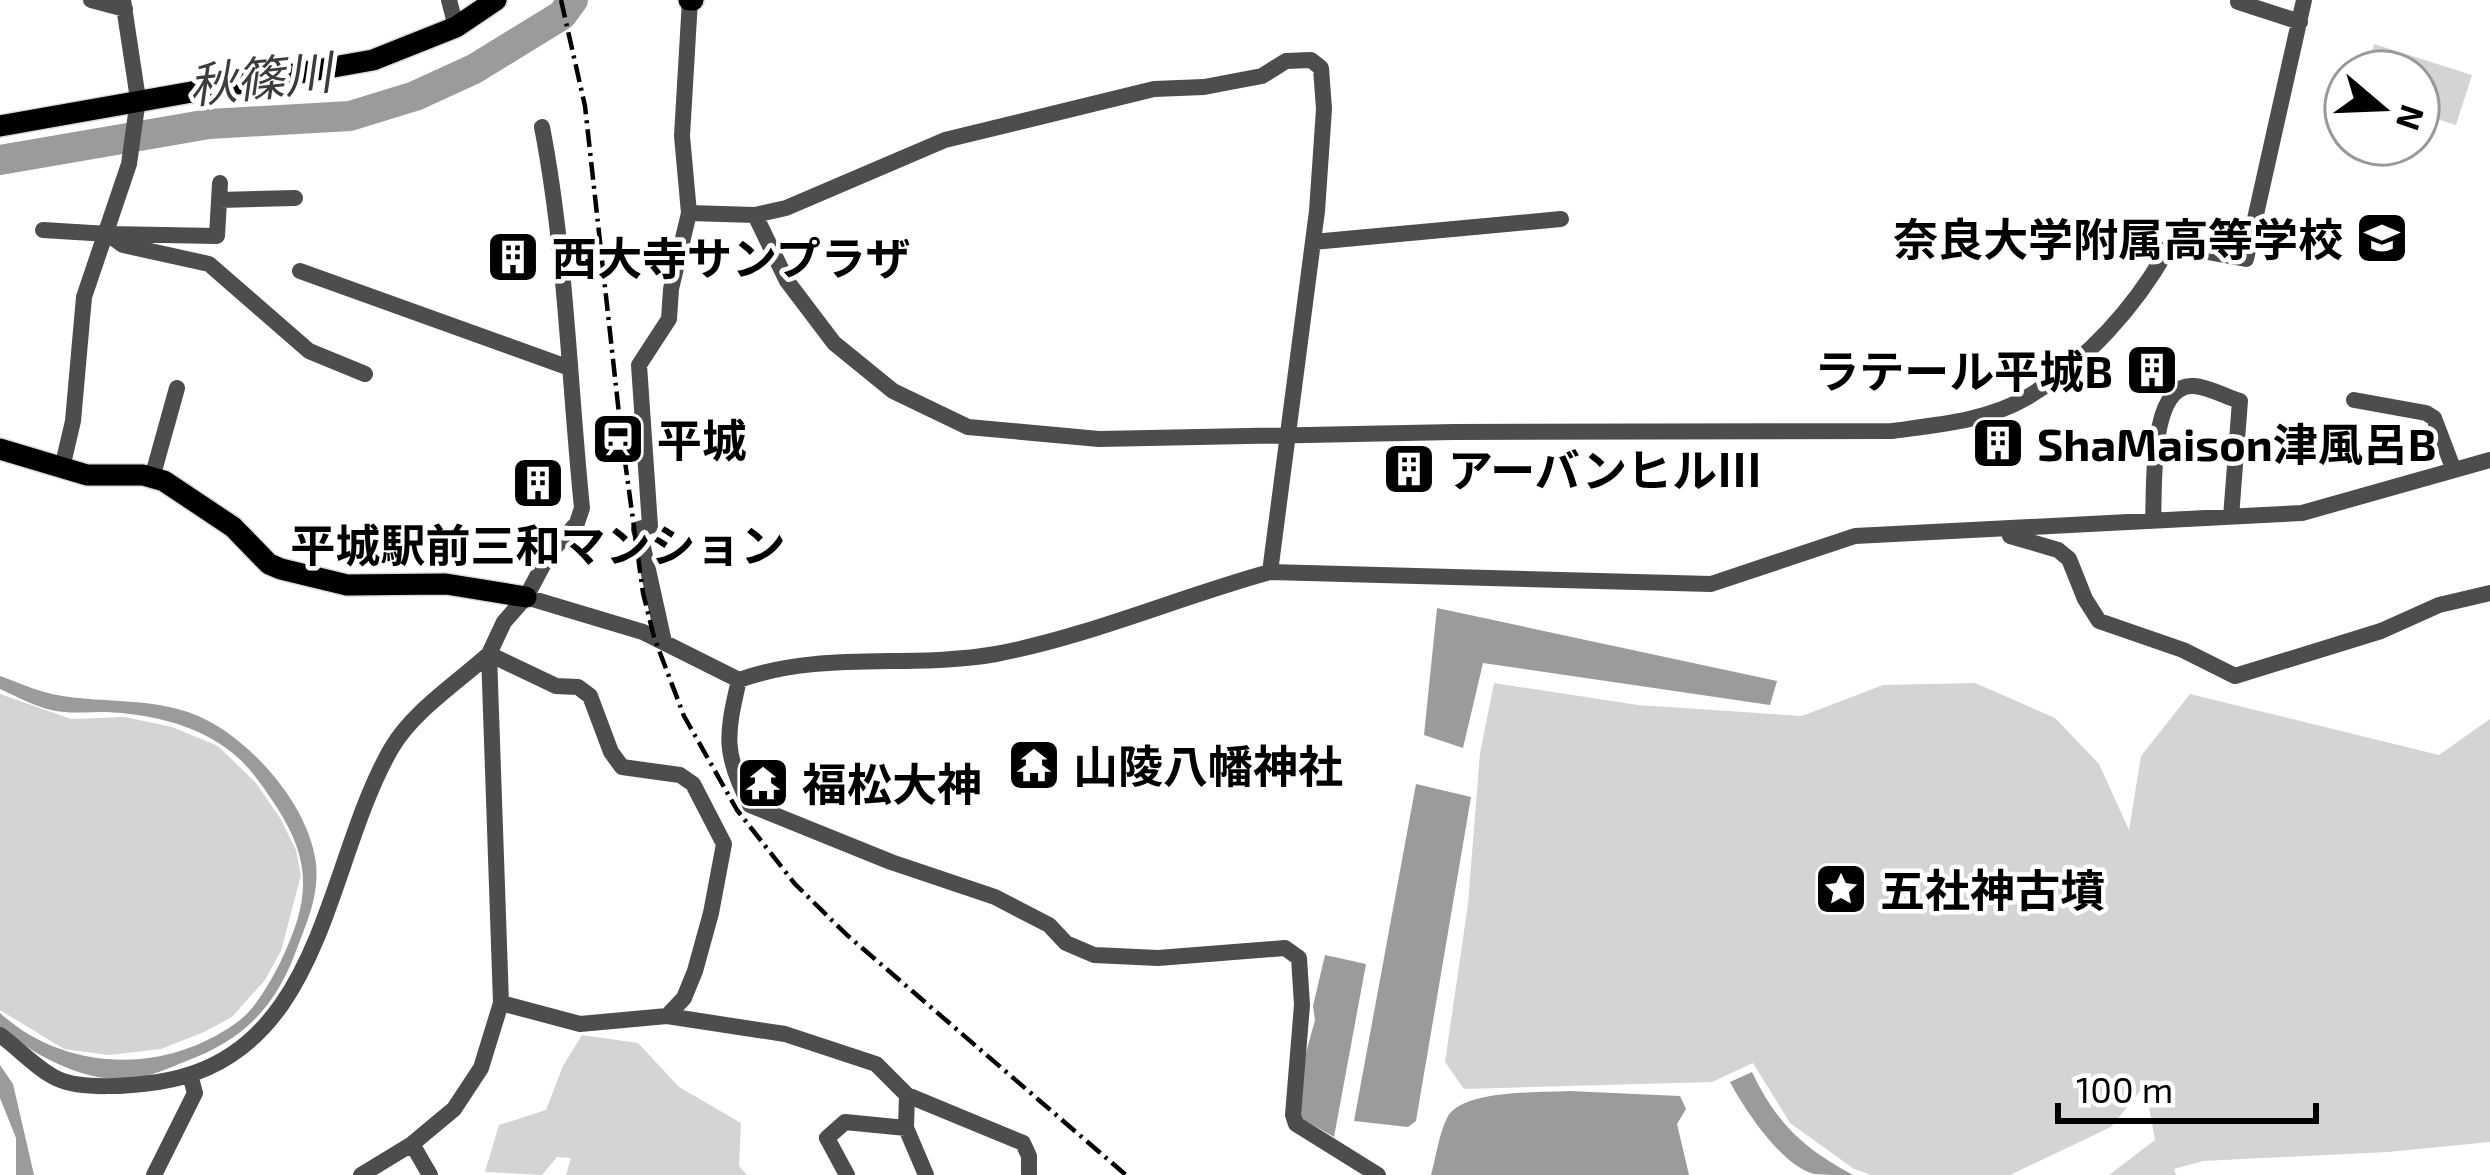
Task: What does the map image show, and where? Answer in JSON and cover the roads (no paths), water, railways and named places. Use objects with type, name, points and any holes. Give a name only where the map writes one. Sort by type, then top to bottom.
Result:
[{"type":"main road","points":[[0,126],[373,60],[456,27],[496,0]]},
{"type":"main road","points":[[0,449],[87,475],[164,481],[233,527],[269,564],[281,568],[347,585],[446,584],[526,597]]},
{"type":"street","points":[[62,468],[74,421],[84,297],[129,164],[137,104],[124,4],[92,0]]},
{"type":"street","points":[[449,0],[456,27]]},
{"type":"street","points":[[664,642],[639,529],[650,526],[639,365],[669,319],[671,289],[689,214],[682,136],[691,0]]},
{"type":"street","points":[[755,215],[787,281],[834,343],[893,391],[968,427],[1099,439],[1892,431],[1964,421],[2024,399],[2096,345],[2150,282],[2170,245],[2246,259],[2304,0]]},
{"type":"street","points":[[2238,2],[2300,22]]},
{"type":"street","points":[[689,214],[755,215],[786,208],[945,140],[1154,89],[1204,87],[1262,76],[1286,61],[1311,60],[1321,68],[1324,109],[1313,242],[1270,572]]},
{"type":"street","points":[[0,1035],[59,1080],[124,1087],[190,1075],[244,1044],[278,1014],[301,975],[372,784],[394,743],[489,654],[548,554],[577,524],[582,508],[557,207],[542,127]]},
{"type":"street","points":[[43,230],[218,236],[219,192],[296,198]]},
{"type":"street","points":[[1313,242],[1561,219]]},
{"type":"street","points":[[108,233],[123,245],[209,264],[309,351],[365,374]]},
{"type":"street","points":[[300,271],[567,367]]},
{"type":"street","points":[[2153,521],[2161,410],[2181,388],[2192,386],[2240,401],[2230,517]]},
{"type":"street","points":[[152,478],[176,388]]},
{"type":"street","points":[[2354,400],[2434,418],[2453,468]]},
{"type":"street","points":[[526,597],[643,632],[740,680],[779,666],[994,654],[1160,609],[1206,589],[1270,572],[1711,584],[1855,536],[2302,513],[2490,460]]},
{"type":"street","points":[[2012,528],[2010,536],[2057,550],[2069,559],[2099,621],[2183,650],[2235,676],[2381,631],[2439,605],[2490,593]]},
{"type":"street","points":[[361,1175],[412,1144],[454,1109],[481,1068],[501,1003],[489,654]]},
{"type":"street","points":[[489,654],[556,686],[578,687],[590,696],[610,752],[622,766],[680,775],[693,784],[716,822],[724,844],[712,913],[684,998],[667,1016]]},
{"type":"street","points":[[740,680],[729,714],[727,753],[750,805],[995,898],[1094,955],[1157,958],[1286,948],[1299,958],[1302,1006],[1296,1124],[1378,1175]]},
{"type":"street","points":[[501,1003],[580,1024],[667,1016],[784,1034],[876,1064],[907,1095],[1023,1143],[1029,1156],[1028,1175]]},
{"type":"street","points":[[154,1175],[195,1094],[190,1075]]},
{"type":"street","points":[[907,1095],[906,1128],[926,1175]]},
{"type":"street","points":[[847,1175],[827,1138],[844,1122],[906,1128]]},
{"type":"street","points":[[412,1144],[430,1175]]},
{"type":"waterway","name":"秋篠川","points":[[0,160],[209,124],[350,116],[415,96],[474,69],[562,15],[573,0]]},
{"type":"railway","points":[[561,0],[585,106],[643,593],[684,716],[737,810],[795,884],[847,935],[1126,1175]]},
{"type":"place","name":"奈良大学附属高等学校","points":[[2382,238]]},
{"type":"place","name":"西大寺サンプラザ","points":[[513,257]]},
{"type":"place","name":"ラテール平城B","points":[[2152,370]]},
{"type":"place","name":"平城","points":[[618,439]]},
{"type":"place","name":"ShaMaison津風呂B","points":[[1998,443]]},
{"type":"place","name":"アーバンヒルⅢ","points":[[1409,469]]},
{"type":"place","name":"平城駅前三和マンション","points":[[538,483]]},
{"type":"place","name":"山陵八幡神社","points":[[1034,765]]},
{"type":"place","name":"福松大神","points":[[763,783]]},
{"type":"place","name":"五社神古墳","points":[[1841,889]]}]
